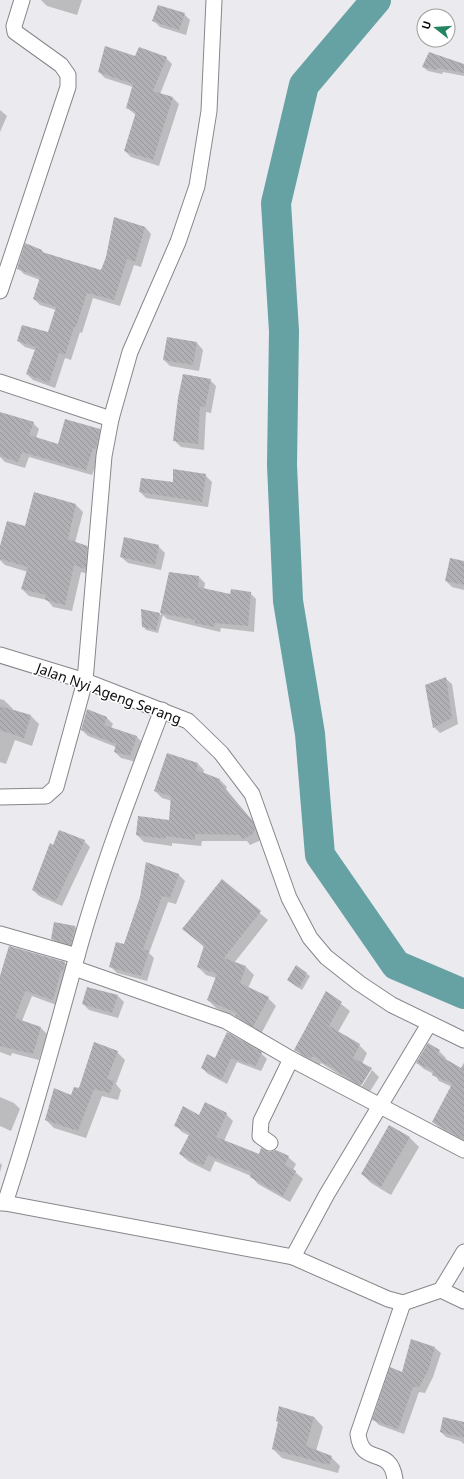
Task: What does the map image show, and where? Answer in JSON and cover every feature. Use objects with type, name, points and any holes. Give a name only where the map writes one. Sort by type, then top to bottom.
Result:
[{"type":"street","points":[[0,291],[68,87],[68,75],[61,64],[14,32],[14,26],[22,0]]},
{"type":"street","points":[[0,797],[46,796],[56,787],[85,682],[104,456],[111,419],[130,352],[178,242],[197,186],[209,111],[214,0]]},
{"type":"street","points":[[0,382],[111,419]]},
{"type":"street","name":"Jalan Nyi Ageng Serang","points":[[0,655],[85,682],[188,721],[221,752],[248,788],[260,813],[289,898],[310,938],[326,957],[358,983],[392,1005],[464,1040]]},
{"type":"street","points":[[162,710],[121,818],[75,962],[23,1150],[3,1203],[293,1257],[388,1299],[404,1303],[441,1290],[464,1252]]},
{"type":"street","points":[[0,934],[226,1021],[291,1059],[464,1150]]},
{"type":"street","points":[[293,1257],[327,1194],[429,1024]]},
{"type":"street","points":[[270,1143],[260,1136],[261,1121],[291,1059]]},
{"type":"street","points":[[441,1290],[464,1301]]},
{"type":"street","points":[[395,1479],[394,1470],[388,1461],[363,1450],[359,1443],[358,1434],[404,1303]]},
{"type":"building","points":[[158,5],[185,13],[179,30],[152,21]]},
{"type":"building","points":[[105,46],[135,56],[139,47],[167,57],[153,91],[173,97],[153,160],[124,151],[136,112],[126,108],[133,84],[98,72]]},
{"type":"building","points":[[429,52],[464,64],[464,73],[438,68],[437,70],[422,67]]},
{"type":"building","points":[[114,217],[145,227],[135,262],[127,259],[114,300],[87,293],[65,355],[59,353],[49,383],[26,374],[36,347],[17,341],[22,325],[48,332],[56,307],[33,299],[40,277],[17,269],[25,243],[42,250],[42,252],[101,270],[106,257]]},
{"type":"building","points":[[167,337],[197,342],[193,365],[163,360]]},
{"type":"building","points":[[183,374],[211,379],[205,407],[200,406],[198,444],[173,441],[178,398]]},
{"type":"building","points":[[0,412],[34,422],[29,435],[58,444],[65,419],[100,429],[96,449],[93,448],[86,470],[22,452],[18,462],[0,456]]},
{"type":"building","points":[[173,469],[206,474],[202,502],[139,492],[141,478],[173,482]]},
{"type":"building","points":[[34,492],[76,504],[68,539],[87,546],[86,566],[85,569],[74,565],[65,605],[45,600],[46,595],[21,589],[28,567],[0,559],[0,546],[7,521],[25,526]]},
{"type":"building","points":[[124,537],[159,545],[155,565],[120,557]]},
{"type":"building","points":[[450,558],[464,561],[464,585],[445,581]]},
{"type":"building","points":[[169,572],[199,576],[198,587],[230,594],[231,589],[251,592],[248,626],[215,623],[214,627],[195,623],[195,620],[160,613]]},
{"type":"building","points":[[141,609],[160,613],[156,630],[142,627]]},
{"type":"building","points":[[446,677],[452,718],[433,728],[425,685]]},
{"type":"building","points":[[0,706],[31,715],[24,738],[0,730]]},
{"type":"building","points":[[87,709],[107,717],[104,725],[137,736],[130,756],[114,752],[116,744],[81,730]]},
{"type":"building","points":[[167,753],[198,763],[196,770],[220,779],[219,782],[252,820],[255,828],[253,834],[243,839],[239,835],[195,834],[195,840],[166,836],[165,839],[136,835],[138,816],[169,820],[171,796],[154,791]]},
{"type":"building","points":[[59,830],[85,840],[56,901],[32,890],[50,843],[53,845]]},
{"type":"building","points":[[146,862],[179,874],[170,898],[162,896],[143,949],[149,951],[141,976],[109,967],[116,942],[124,944],[140,897]]},
{"type":"building","points":[[222,879],[261,911],[224,958],[246,966],[240,983],[269,997],[253,1027],[235,1016],[237,1013],[207,1000],[217,974],[197,967],[204,946],[182,929]]},
{"type":"building","points":[[54,922],[75,926],[71,945],[51,939]]},
{"type":"building","points":[[9,946],[65,962],[53,1000],[25,991],[15,1018],[41,1027],[33,1054],[0,1046],[0,976]]},
{"type":"building","points":[[296,965],[307,973],[299,988],[287,980]]},
{"type":"building","points":[[87,987],[118,995],[112,1013],[82,1004]]},
{"type":"building","points":[[326,991],[342,1002],[329,1026],[360,1044],[353,1058],[372,1068],[361,1086],[313,1056],[311,1059],[294,1050]]},
{"type":"building","points":[[227,1032],[262,1052],[256,1066],[231,1058],[222,1079],[201,1068],[207,1054],[215,1058]]},
{"type":"building","points":[[94,1042],[118,1051],[107,1079],[114,1081],[110,1093],[94,1089],[78,1131],[45,1120],[54,1088],[71,1095],[74,1087],[79,1088]]},
{"type":"building","points":[[428,1043],[440,1050],[437,1054],[461,1068],[464,1063],[464,1140],[432,1122],[452,1084],[432,1075],[434,1071],[416,1063]]},
{"type":"building","points":[[205,1102],[227,1113],[216,1137],[259,1154],[261,1148],[269,1152],[276,1150],[289,1156],[285,1165],[296,1171],[283,1196],[250,1177],[251,1172],[208,1155],[203,1166],[179,1154],[190,1133],[174,1126],[183,1106],[199,1115]]},
{"type":"building","points":[[389,1125],[410,1137],[381,1187],[361,1174]]},
{"type":"building","points":[[411,1339],[435,1347],[428,1371],[419,1387],[413,1387],[398,1429],[372,1420],[390,1367],[402,1372]]},
{"type":"building","points":[[279,1406],[314,1417],[306,1446],[332,1456],[329,1465],[272,1449],[278,1422],[276,1421]]},
{"type":"building","points":[[443,1417],[464,1422],[464,1438],[440,1432]]},
{"type":"waterway","points":[[376,0],[304,85],[276,203],[284,331],[282,465],[288,601],[310,734],[320,855],[396,965],[464,994]]}]
